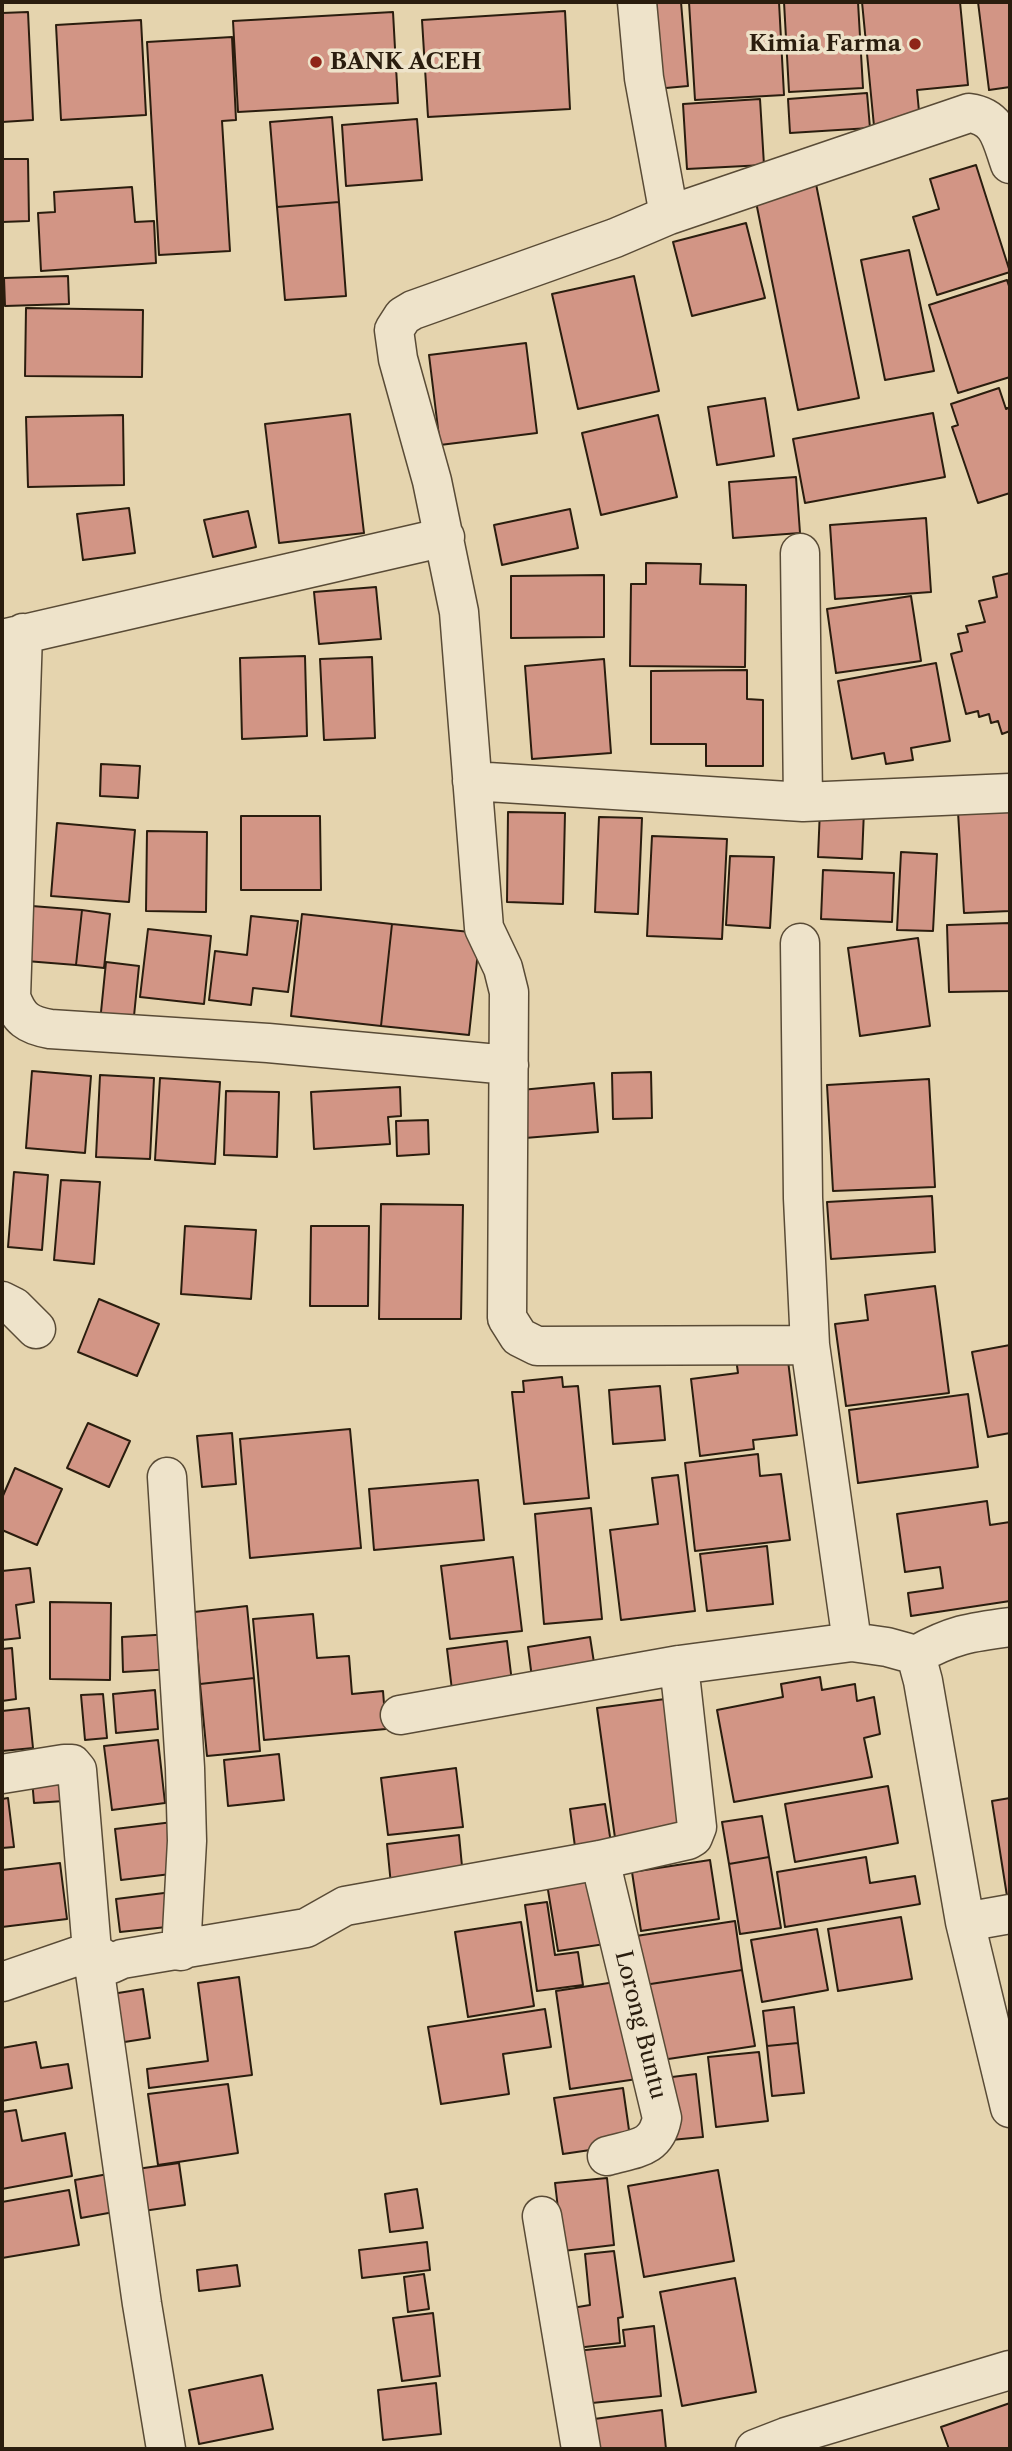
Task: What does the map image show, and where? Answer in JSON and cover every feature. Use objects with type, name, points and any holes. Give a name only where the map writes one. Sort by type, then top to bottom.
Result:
[{"type":"street","points":[[637,2],[644,78],[669,215]]},
{"type":"street","points":[[810,1345],[537,1346],[519,1337],[507,1318],[509,992],[503,968],[484,928],[459,612],[445,537],[398,359],[394,330],[403,316],[413,310],[615,238],[669,215],[969,113],[990,120],[1010,163]]},
{"type":"street","points":[[445,537],[12,636],[11,998],[21,1016],[33,1026],[50,1029],[268,1043],[509,1065]]},
{"type":"street","points":[[800,553],[803,802]]},
{"type":"street","points":[[472,781],[803,802],[1010,793]]},
{"type":"street","points":[[800,943],[803,1198],[810,1345],[852,1642]]},
{"type":"street","points":[[2,1301],[13,1307],[36,1329]]},
{"type":"street","points":[[167,1477],[185,1768],[187,1841],[181,1951]]},
{"type":"street","points":[[401,1715],[679,1665],[852,1642],[916,1655],[962,1633],[1010,1627]]},
{"type":"street","points":[[916,1655],[923,1681],[965,1922],[1010,2108]]},
{"type":"street","points":[[92,1951],[111,1964],[122,1959],[306,1928],[345,1906],[600,1860],[688,1840],[697,1827],[679,1665]]},
{"type":"street","points":[[2,1774],[64,1764],[72,1764],[77,1770],[92,1951],[142,2304],[166,2449]]},
{"type":"street","name":"Lorong Buntu","points":[[600,1860],[662,2118],[653,2141],[607,2155]]},
{"type":"street","points":[[965,1922],[1010,1914]]},
{"type":"street","points":[[2,1982],[92,1951]]},
{"type":"street","points":[[542,2216],[581,2449]]},
{"type":"street","points":[[755,2449],[786,2437],[1010,2370]]},
{"type":"building","points":[[648,2],[681,2],[688,86],[655,89]]},
{"type":"building","points":[[689,2],[779,2],[784,95],[695,100]]},
{"type":"building","points":[[784,2],[858,2],[863,88],[789,92]]},
{"type":"building","name":"Kimia Farma","points":[[862,2],[960,2],[968,85],[917,90],[920,122],[874,126]]},
{"type":"building","points":[[978,2],[1010,2],[1010,87],[989,90]]},
{"type":"building","points":[[565,11],[570,109],[428,117],[422,20]]},
{"type":"building","points":[[28,12],[33,120],[2,122],[2,13]]},
{"type":"building","name":"BANK ACEH","points":[[393,12],[398,103],[238,112],[233,21]]},
{"type":"building","points":[[141,20],[146,115],[61,120],[56,25]]},
{"type":"building","points":[[232,37],[236,120],[222,121],[230,251],[159,255],[147,42]]},
{"type":"building","points":[[867,93],[870,128],[790,133],[788,99]]},
{"type":"building","points":[[760,99],[764,165],[687,169],[683,104]]},
{"type":"building","points":[[332,117],[339,202],[277,207],[270,122]]},
{"type":"building","points":[[417,119],[422,180],[346,186],[342,125]]},
{"type":"building","points":[[2,159],[28,159],[29,221],[2,222]]},
{"type":"building","points":[[976,165],[1010,272],[937,295],[913,217],[939,209],[930,179]]},
{"type":"building","points":[[816,184],[859,398],[798,410],[755,197]]},
{"type":"building","points":[[132,187],[135,222],[154,221],[156,263],[41,271],[38,213],[55,212],[54,192]]},
{"type":"building","points":[[339,202],[346,296],[285,300],[277,207]]},
{"type":"building","points":[[746,223],[765,298],[692,316],[673,242]]},
{"type":"building","points":[[909,250],[934,371],[885,380],[861,260]]},
{"type":"building","points":[[68,276],[69,304],[5,306],[4,278]]},
{"type":"building","points":[[634,276],[659,391],[578,409],[552,294]]},
{"type":"building","points":[[1007,280],[1010,289],[1010,377],[958,393],[929,305]]},
{"type":"building","points":[[26,308],[143,310],[142,377],[25,376]]},
{"type":"building","points":[[526,343],[537,433],[440,445],[429,355]]},
{"type":"building","points":[[999,388],[1006,409],[1010,407],[1010,493],[978,503],[952,427],[958,425],[951,404]]},
{"type":"building","points":[[765,398],[774,456],[717,465],[708,407]]},
{"type":"building","points":[[933,413],[945,477],[805,503],[793,439]]},
{"type":"building","points":[[350,414],[364,533],[279,543],[265,424]]},
{"type":"building","points":[[123,415],[124,485],[28,487],[26,417]]},
{"type":"building","points":[[658,415],[677,497],[601,515],[582,433]]},
{"type":"building","points":[[796,477],[800,533],[733,538],[729,482]]},
{"type":"building","points":[[129,508],[135,553],[83,560],[77,514]]},
{"type":"building","points":[[570,509],[578,548],[502,565],[494,525]]},
{"type":"building","points":[[248,511],[256,547],[213,557],[204,520]]},
{"type":"building","points":[[926,518],[931,592],[835,599],[830,525]]},
{"type":"building","points":[[646,563],[701,564],[700,584],[746,585],[745,667],[630,666],[631,584],[646,584]]},
{"type":"building","points":[[1010,573],[1010,731],[1002,734],[998,721],[991,723],[989,714],[979,717],[978,711],[966,714],[951,654],[962,651],[958,634],[968,632],[966,626],[985,622],[979,601],[997,597],[993,577]]},
{"type":"building","points":[[604,575],[604,637],[511,638],[511,576]]},
{"type":"building","points":[[376,587],[381,639],[319,644],[314,592]]},
{"type":"building","points":[[911,596],[921,661],[836,673],[827,609]]},
{"type":"building","points":[[305,656],[307,736],[242,739],[240,658]]},
{"type":"building","points":[[372,657],[375,738],[324,740],[320,659]]},
{"type":"building","points":[[604,659],[611,753],[532,759],[525,666]]},
{"type":"building","points":[[936,663],[950,741],[911,748],[913,760],[886,764],[884,753],[852,759],[838,681]]},
{"type":"building","points":[[747,670],[747,699],[763,700],[763,766],[706,766],[706,744],[651,744],[651,671]]},
{"type":"building","points":[[101,764],[140,766],[138,798],[100,796]]},
{"type":"building","points":[[820,809],[864,810],[862,859],[818,857]]},
{"type":"building","points":[[1010,809],[1010,911],[964,913],[958,812]]},
{"type":"building","points":[[508,812],[565,813],[563,904],[507,902]]},
{"type":"building","points":[[241,816],[320,816],[321,890],[241,890]]},
{"type":"building","points":[[599,817],[642,818],[638,914],[595,912]]},
{"type":"building","points":[[57,823],[135,830],[129,902],[51,896]]},
{"type":"building","points":[[147,831],[207,832],[206,912],[146,911]]},
{"type":"building","points":[[652,836],[727,839],[722,939],[647,936]]},
{"type":"building","points":[[901,852],[937,854],[933,931],[897,930]]},
{"type":"building","points":[[730,856],[774,857],[770,928],[726,925]]},
{"type":"building","points":[[823,870],[894,873],[892,922],[821,919]]},
{"type":"building","points":[[32,906],[82,910],[76,965],[26,961]]},
{"type":"building","points":[[82,910],[110,914],[104,968],[76,965]]},
{"type":"building","points":[[302,914],[392,924],[381,1026],[291,1016]]},
{"type":"building","points":[[251,916],[298,921],[288,992],[253,988],[251,1005],[209,1000],[215,951],[247,955]]},
{"type":"building","points":[[1010,923],[1010,991],[949,992],[947,925]]},
{"type":"building","points":[[392,924],[480,933],[469,1035],[381,1026]]},
{"type":"building","points":[[148,929],[211,936],[204,1004],[140,997]]},
{"type":"building","points":[[918,938],[930,1026],[860,1036],[848,948]]},
{"type":"building","points":[[106,962],[139,966],[133,1026],[100,1022]]},
{"type":"building","points":[[32,1071],[91,1076],[85,1153],[26,1148]]},
{"type":"building","points":[[651,1072],[652,1118],[613,1119],[612,1073]]},
{"type":"building","points":[[100,1075],[154,1078],[150,1159],[96,1157]]},
{"type":"building","points":[[160,1078],[220,1082],[215,1164],[155,1160]]},
{"type":"building","points":[[929,1079],[935,1187],[833,1191],[827,1085]]},
{"type":"building","points":[[594,1083],[598,1132],[525,1138],[521,1090]]},
{"type":"building","points":[[400,1087],[401,1116],[388,1117],[390,1144],[314,1149],[311,1092]]},
{"type":"building","points":[[226,1091],[279,1092],[277,1157],[224,1155]]},
{"type":"building","points":[[428,1120],[429,1154],[397,1156],[396,1121]]},
{"type":"building","points":[[14,1172],[48,1175],[42,1250],[8,1247]]},
{"type":"building","points":[[61,1180],[100,1182],[94,1264],[54,1260]]},
{"type":"building","points":[[932,1196],[935,1252],[831,1259],[827,1202]]},
{"type":"building","points":[[381,1204],[463,1205],[461,1319],[379,1319]]},
{"type":"building","points":[[185,1226],[256,1230],[251,1299],[181,1294]]},
{"type":"building","points":[[311,1226],[369,1226],[368,1306],[310,1306]]},
{"type":"building","points":[[935,1286],[949,1393],[846,1406],[835,1324],[868,1320],[865,1295]]},
{"type":"building","points":[[99,1299],[159,1324],[137,1376],[78,1352]]},
{"type":"building","points":[[786,1344],[797,1435],[753,1440],[754,1449],[700,1456],[691,1379],[738,1373],[735,1351]]},
{"type":"building","points":[[1010,1345],[1010,1433],[988,1437],[972,1352]]},
{"type":"building","points":[[562,1377],[563,1387],[578,1386],[589,1498],[524,1504],[512,1392],[524,1392],[523,1381]]},
{"type":"building","points":[[660,1386],[665,1440],[613,1444],[609,1390]]},
{"type":"building","points":[[968,1394],[978,1467],[858,1483],[849,1410]]},
{"type":"building","points":[[88,1423],[130,1441],[109,1487],[67,1468]]},
{"type":"building","points":[[350,1429],[361,1548],[250,1558],[240,1439]]},
{"type":"building","points":[[232,1433],[236,1484],[202,1487],[197,1436]]},
{"type":"building","points":[[758,1454],[760,1476],[781,1474],[790,1540],[695,1551],[685,1463]]},
{"type":"building","points":[[15,1468],[62,1489],[37,1545],[2,1530],[2,1498]]},
{"type":"building","points":[[678,1475],[695,1611],[621,1620],[610,1530],[658,1524],[652,1478]]},
{"type":"building","points":[[478,1480],[484,1540],[374,1550],[369,1489]]},
{"type":"building","points":[[987,1501],[990,1525],[1010,1522],[1010,1601],[911,1616],[908,1593],[943,1588],[940,1567],[905,1572],[897,1514]]},
{"type":"building","points":[[591,1508],[602,1619],[544,1624],[535,1514]]},
{"type":"building","points":[[767,1546],[773,1604],[707,1611],[700,1554]]},
{"type":"building","points":[[513,1557],[522,1631],[450,1639],[441,1566]]},
{"type":"building","points":[[30,1568],[34,1602],[16,1605],[20,1638],[2,1640],[2,1571]]},
{"type":"building","points":[[50,1602],[111,1603],[110,1680],[50,1679]]},
{"type":"building","points":[[247,1606],[254,1678],[200,1684],[194,1612]]},
{"type":"building","points":[[313,1614],[317,1658],[349,1656],[352,1694],[383,1691],[386,1729],[264,1740],[253,1619]]},
{"type":"building","points":[[172,1634],[173,1669],[123,1672],[122,1637]]},
{"type":"building","points":[[590,1637],[595,1669],[532,1678],[528,1647]]},
{"type":"building","points":[[507,1641],[512,1682],[452,1690],[447,1649]]},
{"type":"building","points":[[12,1648],[16,1699],[2,1701],[2,1649]]},
{"type":"building","points":[[820,1677],[822,1690],[855,1684],[857,1701],[874,1697],[880,1734],[864,1738],[872,1777],[734,1802],[717,1710],[783,1697],[781,1684]]},
{"type":"building","points":[[254,1678],[260,1751],[207,1756],[200,1684]]},
{"type":"building","points":[[155,1690],[158,1729],[116,1733],[113,1694]]},
{"type":"building","points":[[103,1694],[107,1738],[85,1740],[81,1695]]},
{"type":"building","points":[[688,1696],[707,1832],[616,1845],[597,1708]]},
{"type":"building","points":[[29,1708],[33,1748],[2,1751],[2,1711]]},
{"type":"building","points":[[158,1740],[165,1803],[112,1810],[104,1746]]},
{"type":"building","points":[[279,1754],[284,1800],[228,1806],[224,1760]]},
{"type":"building","points":[[456,1768],[463,1827],[388,1835],[381,1778]]},
{"type":"building","points":[[62,1778],[64,1801],[34,1803],[32,1779]]},
{"type":"building","points":[[888,1786],[898,1843],[795,1862],[785,1804]]},
{"type":"building","points":[[8,1798],[14,1847],[2,1848],[2,1799]]},
{"type":"building","points":[[1010,1798],[1010,1896],[1007,1896],[992,1801]]},
{"type":"building","points":[[605,1804],[613,1856],[577,1862],[570,1809]]},
{"type":"building","points":[[762,1816],[769,1857],[729,1864],[722,1822]]},
{"type":"building","points":[[173,1822],[179,1873],[121,1880],[115,1829]]},
{"type":"building","points":[[459,1835],[464,1887],[392,1895],[387,1844]]},
{"type":"building","points":[[769,1857],[781,1928],[740,1934],[729,1864]]},
{"type":"building","points":[[866,1857],[870,1883],[915,1876],[920,1904],[785,1927],[777,1872]]},
{"type":"building","points":[[710,1860],[719,1919],[641,1931],[632,1872]]},
{"type":"building","points":[[60,1863],[67,1919],[2,1927],[2,1870]]},
{"type":"building","points":[[615,1875],[625,1941],[558,1951],[547,1884]]},
{"type":"building","points":[[172,1892],[176,1926],[120,1932],[116,1899]]},
{"type":"building","points":[[547,1902],[555,1955],[578,1952],[583,1985],[537,1991],[525,1905]]},
{"type":"building","points":[[901,1917],[912,1979],[838,1991],[828,1929]]},
{"type":"building","points":[[735,1921],[742,1970],[644,1985],[636,1936]]},
{"type":"building","points":[[521,1922],[534,2006],[468,2017],[455,1932]]},
{"type":"building","points":[[817,1929],[828,1990],[762,2002],[751,1940]]},
{"type":"building","points":[[742,1970],[755,2046],[655,2061],[644,1985]]},
{"type":"building","points":[[239,1977],[252,2075],[149,2088],[147,2069],[208,2061],[198,1983]]},
{"type":"building","points":[[622,1981],[637,2079],[570,2089],[556,1991]]},
{"type":"building","points":[[143,1989],[150,2038],[118,2043],[112,1994]]},
{"type":"building","points":[[794,2007],[798,2043],[767,2046],[763,2011]]},
{"type":"building","points":[[545,2009],[551,2047],[503,2054],[509,2094],[441,2104],[428,2027]]},
{"type":"building","points":[[36,2042],[41,2068],[68,2064],[72,2088],[2,2101],[2,2048]]},
{"type":"building","points":[[798,2043],[804,2093],[772,2096],[767,2046]]},
{"type":"building","points":[[759,2052],[768,2121],[716,2127],[708,2057]]},
{"type":"building","points":[[696,2074],[703,2137],[671,2140],[664,2078]]},
{"type":"building","points":[[228,2084],[238,2153],[158,2165],[148,2094]]},
{"type":"building","points":[[623,2088],[631,2144],[563,2154],[554,2098]]},
{"type":"building","points":[[16,2110],[22,2141],[65,2133],[72,2176],[2,2189],[2,2112]]},
{"type":"building","points":[[179,2163],[185,2205],[143,2211],[137,2169]]},
{"type":"building","points":[[718,2170],[734,2261],[644,2277],[628,2186]]},
{"type":"building","points":[[108,2174],[114,2212],[81,2218],[75,2180]]},
{"type":"building","points":[[607,2178],[614,2245],[563,2251],[555,2183]]},
{"type":"building","points":[[417,2189],[423,2228],[390,2232],[385,2194]]},
{"type":"building","points":[[69,2190],[79,2245],[2,2258],[2,2202]]},
{"type":"building","points":[[427,2242],[430,2270],[362,2278],[359,2250]]},
{"type":"building","points":[[614,2251],[623,2317],[618,2318],[620,2343],[576,2348],[572,2308],[590,2305],[585,2254]]},
{"type":"building","points":[[237,2265],[240,2286],[199,2291],[197,2270]]},
{"type":"building","points":[[424,2274],[429,2309],[408,2312],[404,2277]]},
{"type":"building","points":[[735,2278],[756,2392],[682,2406],[660,2292]]},
{"type":"building","points":[[433,2313],[440,2376],[402,2381],[393,2318]]},
{"type":"building","points":[[654,2326],[661,2396],[582,2404],[576,2351],[625,2346],[623,2330]]},
{"type":"building","points":[[262,2375],[273,2429],[199,2444],[189,2390]]},
{"type":"building","points":[[436,2383],[441,2434],[383,2440],[378,2390]]},
{"type":"building","points":[[1010,2403],[1010,2449],[949,2449],[941,2427]]},
{"type":"building","points":[[662,2410],[666,2449],[584,2449],[579,2421]]},
{"type":"place","name":"Kimia Farma","points":[[915,44]]},
{"type":"place","name":"BANK ACEH","points":[[316,62]]}]
